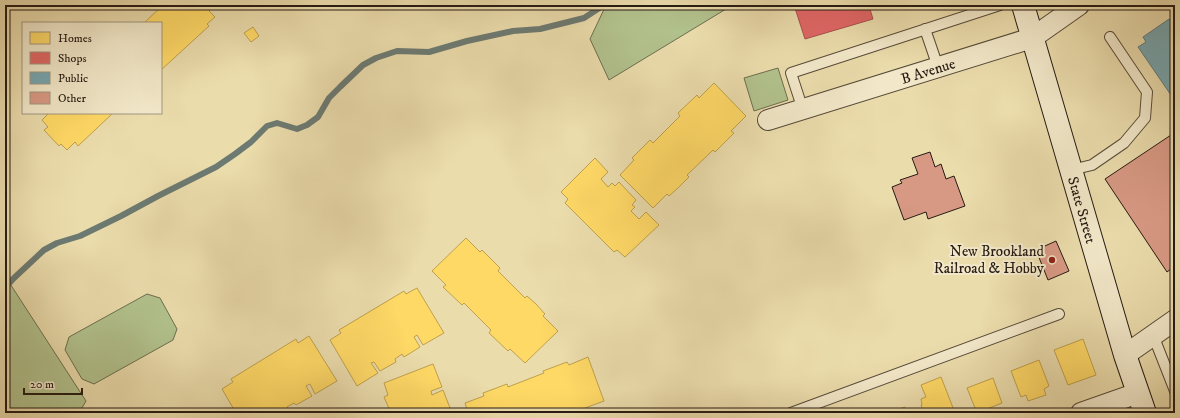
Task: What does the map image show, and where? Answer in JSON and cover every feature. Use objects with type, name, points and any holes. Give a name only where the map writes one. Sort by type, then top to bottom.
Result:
[{"type":"main road","name":"State Street","points":[[1023,5],[1125,355],[1142,403]]},
{"type":"street","name":"B Avenue","points":[[768,120],[1032,38],[1079,5]]},
{"type":"street","points":[[1125,355],[1175,320]]},
{"type":"street","points":[[1081,413],[1142,403]]},
{"type":"lane","points":[[803,110],[791,73],[1000,5]]},
{"type":"lane","points":[[925,29],[938,67]]},
{"type":"lane","points":[[1071,170],[1092,165],[1124,143],[1145,118],[1147,92],[1110,37]]},
{"type":"lane","points":[[792,413],[1059,314]]},
{"type":"lane","points":[[1153,335],[1175,390]]},
{"type":"green space","points":[[606,5],[724,5],[726,9],[609,80],[590,39]]},
{"type":"green space","points":[[778,68],[788,100],[754,111],[744,78]]},
{"type":"green space","points":[[5,276],[86,401],[79,413],[5,413]]},
{"type":"green space","points":[[147,294],[160,298],[177,329],[173,340],[94,384],[82,379],[65,350],[69,337]]},
{"type":"building: Homes","points":[[5,5],[15,5],[5,14]]},
{"type":"building: Homes","points":[[163,5],[210,5],[212,8],[209,11],[215,17],[207,24],[209,26],[162,69],[162,22],[145,22]]},
{"type":"building: Homes","points":[[253,27],[259,36],[251,42],[244,33]]},
{"type":"building: Homes","points":[[714,83],[746,116],[731,131],[734,133],[715,152],[713,150],[687,175],[689,177],[679,187],[669,196],[667,194],[653,208],[620,175],[634,160],[632,158],[650,140],[653,143],[680,116],[678,113],[697,95],[699,98]]},
{"type":"building: Homes","points":[[48,114],[112,114],[78,146],[75,142],[67,150],[61,144],[59,146],[44,130],[48,127],[42,120]]},
{"type":"building: Homes","points":[[595,158],[608,172],[601,179],[608,187],[612,183],[615,186],[619,182],[636,200],[632,205],[635,207],[631,211],[639,219],[646,212],[659,225],[625,257],[617,250],[614,252],[565,203],[568,199],[561,192]]},
{"type":"building: Homes","points":[[466,238],[480,252],[482,250],[500,268],[498,271],[525,298],[527,296],[536,304],[545,314],[543,316],[558,331],[525,363],[510,349],[508,351],[489,333],[491,330],[464,303],[462,305],[443,287],[446,285],[432,271]]},
{"type":"building: Homes","points":[[417,288],[444,333],[423,345],[417,335],[414,337],[420,347],[404,357],[402,354],[395,359],[396,362],[380,371],[374,362],[371,363],[378,373],[357,386],[330,340],[341,333],[339,330],[404,291],[406,294]]},
{"type":"building: Homes","points":[[309,336],[337,381],[315,394],[310,384],[306,386],[312,396],[296,405],[294,403],[287,407],[289,410],[284,413],[268,413],[267,410],[263,412],[264,413],[236,413],[222,389],[233,382],[231,379],[296,339],[298,343]]},
{"type":"building: Homes","points":[[1083,339],[1096,375],[1068,385],[1054,350]]},
{"type":"building: Homes","points":[[588,357],[604,401],[585,408],[586,411],[581,413],[468,413],[465,403],[484,396],[483,393],[507,384],[508,387],[567,362],[569,365]]},
{"type":"building: Homes","points":[[1039,360],[1049,386],[1044,389],[1046,395],[1028,401],[1026,395],[1021,397],[1011,371]]},
{"type":"building: Homes","points":[[433,364],[442,387],[431,391],[432,395],[443,390],[450,408],[447,409],[448,413],[391,413],[384,397],[388,395],[384,383]]},
{"type":"building: Homes","points":[[941,377],[955,413],[924,413],[921,405],[921,399],[926,397],[921,385]]},
{"type":"building: Homes","points":[[993,378],[1002,403],[977,413],[967,388]]},
{"type":"building: Homes","points":[[905,407],[906,411],[908,410],[909,413],[887,413]]},
{"type":"building: Shops","points":[[794,5],[873,5],[869,6],[873,19],[805,39]]},
{"type":"building: Public","points":[[1169,19],[1172,25],[1175,23],[1175,101],[1138,47],[1146,42],[1143,37]]},
{"type":"building: Other","points":[[1171,135],[1175,141],[1175,266],[1167,272],[1105,179]]},
{"type":"building: Other","points":[[930,152],[935,167],[941,164],[946,179],[954,176],[965,206],[928,219],[926,212],[904,220],[892,187],[902,183],[900,180],[918,174],[912,158]]},
{"type":"building: Other","name":"New Brookland Railroad & Hobby","points":[[1056,241],[1069,271],[1048,280],[1036,250]]},
{"type":"waterway","points":[[5,288],[44,250],[57,243],[80,236],[216,167],[251,142],[267,126],[277,123],[297,129],[307,125],[318,117],[329,98],[340,87],[363,65],[376,58],[397,51],[429,52],[467,41],[513,31],[540,29],[584,18],[604,5]]},
{"type":"place","name":"New Brookland Railroad & Hobby","points":[[1052,260]]}]
